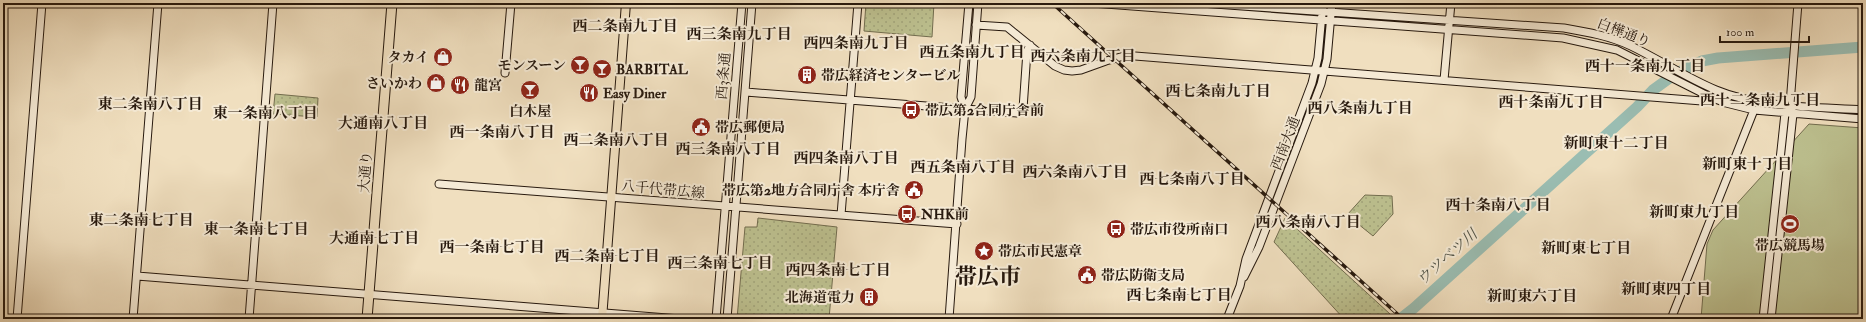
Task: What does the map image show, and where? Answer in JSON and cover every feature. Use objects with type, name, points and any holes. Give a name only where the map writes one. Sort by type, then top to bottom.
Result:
[{"type":"highway","name":"大通り","points":[[367,319],[392,3]]},
{"type":"main road","points":[[602,316],[626,3]]},
{"type":"street","points":[[17,319],[42,3]]},
{"type":"street","points":[[133,319],[158,3]]},
{"type":"street","points":[[249,319],[273,3]]},
{"type":"street","points":[[505,73],[511,3]]},
{"type":"street","name":"西3条通","points":[[716,319],[742,3]]},
{"type":"street","name":"西3条通","points":[[727,319],[752,3]]},
{"type":"street","points":[[841,216],[858,3]]},
{"type":"street","points":[[949,319],[965,109],[961,98],[969,3]]},
{"type":"street","points":[[965,109],[971,98],[978,3]]},
{"type":"street","points":[[1092,3],[1331,21],[1449,28],[1563,38],[1617,50],[1710,97],[1754,110],[1863,119]]},
{"type":"street","name":"白樺通り","points":[[1198,3],[1564,28],[1593,34],[1631,46],[1716,90],[1742,98],[1790,104],[1863,110]]},
{"type":"street","name":"西南大通","points":[[1240,286],[1246,259],[1316,70],[1323,3]]},
{"type":"street","name":"西南大通","points":[[1227,319],[1240,286],[1261,241],[1325,71],[1332,3]]},
{"type":"street","points":[[1444,80],[1450,3]]},
{"type":"street","points":[[1763,319],[1790,104],[1798,3]]},
{"type":"street","points":[[976,25],[1007,27],[1055,66],[1072,71],[1124,56],[1665,98],[1702,100],[1710,97],[1716,90]]},
{"type":"street","points":[[746,92],[1016,113],[1023,109],[1027,51],[1030,45]]},
{"type":"street","points":[[1671,319],[1754,110]]},
{"type":"street","points":[[1771,319],[1789,113]]},
{"type":"street","name":"八千代帯広線","points":[[439,184],[957,224]]},
{"type":"street","points":[[137,276],[369,294],[602,316],[680,319]]},
{"type":"green space","points":[[866,3],[934,3],[932,37],[864,31]]},
{"type":"green space","points":[[275,94],[318,98],[317,117],[273,114]]},
{"type":"green space","name":"帯広競馬場","points":[[1809,124],[1863,128],[1863,319],[1701,319],[1707,244],[1713,230]]},
{"type":"green space","points":[[1365,195],[1392,196],[1393,214],[1373,236],[1347,215]]},
{"type":"green space","points":[[758,218],[837,227],[829,319],[737,319],[745,227],[757,227]]},
{"type":"green space","points":[[1285,218],[1390,314],[1383,319],[1344,319],[1274,242]]},
{"type":"waterway","name":"ウツベツ川","points":[[1400,319],[1637,107],[1653,90],[1675,74],[1702,61],[1718,58],[1863,47]]},
{"type":"railway","points":[[1052,3],[1403,319]]},
{"type":"place","name":"タカイ","points":[[443,57]]},
{"type":"place","name":"モンスーン","points":[[580,65]]},
{"type":"place","name":"BARBITAL","points":[[602,69]]},
{"type":"place","name":"帯広経済センタービル","points":[[807,75]]},
{"type":"place","name":"さいかわ","points":[[436,83]]},
{"type":"place","name":"龍宮","points":[[460,85]]},
{"type":"place","name":"白木屋","points":[[530,90]]},
{"type":"place","name":"Easy Diner","points":[[589,93]]},
{"type":"place","name":"帯広第2合同庁舎前","points":[[911,110]]},
{"type":"place","name":"帯広郵便局","points":[[701,127]]},
{"type":"place","name":"帯広第2地方合同庁舎 本庁舎","points":[[914,190]]},
{"type":"place","name":"NHK前","points":[[907,214]]},
{"type":"place","name":"帯広競馬場","points":[[1790,224]]},
{"type":"place","name":"帯広市役所南口","points":[[1116,229]]},
{"type":"place","name":"帯広市民憲章","points":[[984,251]]},
{"type":"place","name":"帯広防衛支局","points":[[1087,275]]},
{"type":"place","name":"北海道電力","points":[[869,297]]},
{"type":"district","name":"西二条南九丁目","points":[[625,26]]},
{"type":"district","name":"西三条南九丁目","points":[[739,34]]},
{"type":"district","name":"西四条南九丁目","points":[[856,43]]},
{"type":"district","name":"西五条南九丁目","points":[[972,52]]},
{"type":"district","name":"西六条南九丁目","points":[[1083,56]]},
{"type":"district","name":"西十一条南九丁目","points":[[1645,66]]},
{"type":"district","name":"西七条南九丁目","points":[[1218,91]]},
{"type":"district","name":"西十二条南九丁目","points":[[1760,100]]},
{"type":"district","name":"西十条南九丁目","points":[[1551,102]]},
{"type":"district","name":"東二条南八丁目","points":[[150,104]]},
{"type":"district","name":"西八条南九丁目","points":[[1360,108]]},
{"type":"district","name":"東一条南八丁目","points":[[265,113]]},
{"type":"district","name":"大通南八丁目","points":[[383,123]]},
{"type":"district","name":"西一条南八丁目","points":[[502,132]]},
{"type":"district","name":"西二条南八丁目","points":[[616,140]]},
{"type":"district","name":"新町東十二丁目","points":[[1616,143]]},
{"type":"district","name":"西三条南八丁目","points":[[728,149]]},
{"type":"district","name":"西四条南八丁目","points":[[846,158]]},
{"type":"district","name":"新町東十丁目","points":[[1747,164]]},
{"type":"district","name":"西五条南八丁目","points":[[963,167]]},
{"type":"district","name":"西六条南八丁目","points":[[1075,172]]},
{"type":"district","name":"西七条南八丁目","points":[[1192,179]]},
{"type":"district","name":"西十条南八丁目","points":[[1498,205]]},
{"type":"district","name":"新町東九丁目","points":[[1694,212]]},
{"type":"district","name":"東二条南七丁目","points":[[141,220]]},
{"type":"district","name":"西八条南八丁目","points":[[1308,222]]},
{"type":"district","name":"東一条南七丁目","points":[[256,229]]},
{"type":"district","name":"大通南七丁目","points":[[374,238]]},
{"type":"district","name":"西一条南七丁目","points":[[492,247]]},
{"type":"district","name":"新町東七丁目","points":[[1586,248]]},
{"type":"district","name":"西二条南七丁目","points":[[607,256]]},
{"type":"district","name":"西三条南七丁目","points":[[720,263]]},
{"type":"district","name":"西四条南七丁目","points":[[838,270]]},
{"type":"district","name":"帯広市","points":[[988,276]]},
{"type":"district","name":"新町東四丁目","points":[[1666,289]]},
{"type":"district","name":"西七条南七丁目","points":[[1179,295]]},
{"type":"district","name":"新町東六丁目","points":[[1532,296]]}]
